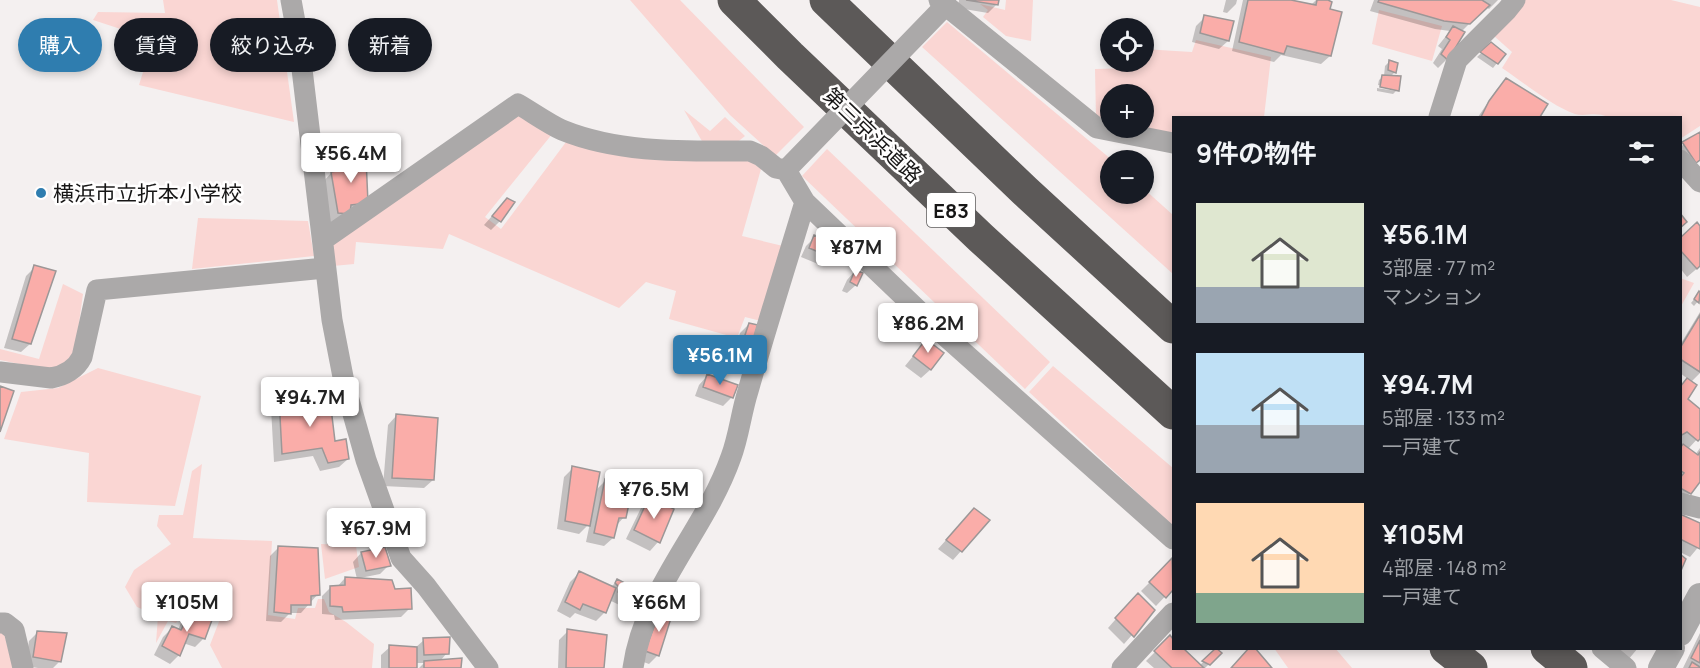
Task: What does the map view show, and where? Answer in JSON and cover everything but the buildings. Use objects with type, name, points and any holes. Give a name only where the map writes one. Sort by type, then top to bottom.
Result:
[{"type":"highway","name":"第三京浜道路","points":[[734,0],[981,238],[1172,412]]},
{"type":"highway","points":[[826,0],[1025,191],[1172,326]]},
{"type":"highway","points":[[1448,650],[1471,668]]},
{"type":"highway","points":[[1549,650],[1571,668]]},
{"type":"street","points":[[291,0],[299,44],[332,320],[344,382],[366,460],[401,558],[426,586],[488,668]]},
{"type":"street","points":[[1439,116],[1457,60],[1515,0]]},
{"type":"street","points":[[786,170],[944,2],[1097,128],[1172,143]]},
{"type":"street","points":[[323,240],[518,104],[561,129],[600,142],[659,150],[750,151],[761,156],[776,168],[786,170],[805,202],[944,335],[1172,538]]},
{"type":"street","points":[[1682,162],[1700,182]]},
{"type":"street","points":[[633,668],[635,654],[655,599],[712,500],[731,457],[747,394],[805,202]]},
{"type":"street","points":[[0,372],[51,378],[70,371],[80,363],[97,290],[325,268]]},
{"type":"street","points":[[1682,504],[1700,508]]},
{"type":"street","points":[[1682,629],[1700,596]]},
{"type":"street","points":[[1122,668],[1172,615]]},
{"type":"street","points":[[0,623],[14,630],[22,668]]},
{"type":"street","points":[[1604,650],[1626,668]]},
{"type":"street","points":[[1661,668],[1671,650]]},
{"type":"shaded area","points":[[163,0],[277,0],[280,18],[210,18],[210,72],[287,72],[294,122],[139,85],[143,72],[198,72],[198,18],[114,18],[114,27],[102,23],[102,18],[94,18],[98,12],[165,13]]},
{"type":"shaded area","points":[[630,0],[680,0],[804,127],[775,156],[730,115]]},
{"type":"shaded area","points":[[1006,0],[1033,0],[1031,41],[1006,36],[983,17],[988,10],[980,4],[1005,10]]},
{"type":"shaded area","points":[[1525,0],[1671,0],[1700,7],[1700,126],[1682,138],[1682,116],[1605,116],[1575,114],[1566,111],[1502,68],[1512,52],[1494,36]]},
{"type":"shaded area","points":[[1379,10],[1442,26],[1432,61],[1372,44]]},
{"type":"shaded area","points":[[947,22],[1100,150],[1100,204],[1154,204],[1154,198],[1172,214],[1172,273],[922,47]]},
{"type":"shaded area","points":[[1196,40],[1271,57],[1264,116],[1172,116],[1172,133],[1154,129],[1154,84],[1100,84],[1100,118],[1096,117],[1095,69],[1100,69],[1100,72],[1154,72],[1154,50],[1192,52]]},
{"type":"shaded area","points":[[684,110],[710,131],[725,117],[745,136],[735,144],[703,143]]},
{"type":"shaded area","points":[[516,113],[553,133],[485,217],[501,229],[566,142],[749,160],[761,169],[742,236],[783,246],[761,321],[745,317],[737,338],[669,319],[676,291],[646,282],[619,308],[449,234],[443,249],[356,242],[354,264],[333,266],[330,244]]},
{"type":"shaded area","points":[[827,149],[1050,362],[1025,389],[802,176]]},
{"type":"shaded area","points":[[198,218],[308,221],[314,256],[192,269]]},
{"type":"shaded area","points":[[1682,279],[1694,283],[1682,304]]},
{"type":"shaded area","points":[[63,284],[83,294],[75,352],[63,364],[49,370],[0,360],[0,349],[39,359]]},
{"type":"shaded area","points":[[1053,366],[1172,467],[1172,525],[1029,392]]},
{"type":"shaded area","points":[[98,368],[201,396],[175,506],[87,502],[89,453],[4,439],[21,392],[58,388]]},
{"type":"shaded area","points":[[202,464],[193,538],[272,541],[268,615],[295,619],[298,608],[315,608],[318,599],[324,599],[329,612],[374,644],[372,668],[222,668],[210,645],[220,619],[187,606],[176,623],[168,621],[156,643],[158,616],[137,607],[125,587],[134,570],[171,544],[157,526],[159,515],[183,515],[192,471]]},
{"type":"shaded area","points":[[321,544],[356,546],[359,567],[325,579]]},
{"type":"shaded area","points":[[0,629],[3,629],[13,668],[0,668]]},
{"type":"shaded area","points":[[1275,650],[1337,650],[1352,668],[1288,668]]},
{"type":"place","name":"横浜市立折本小学校","points":[[41,193]]}]
